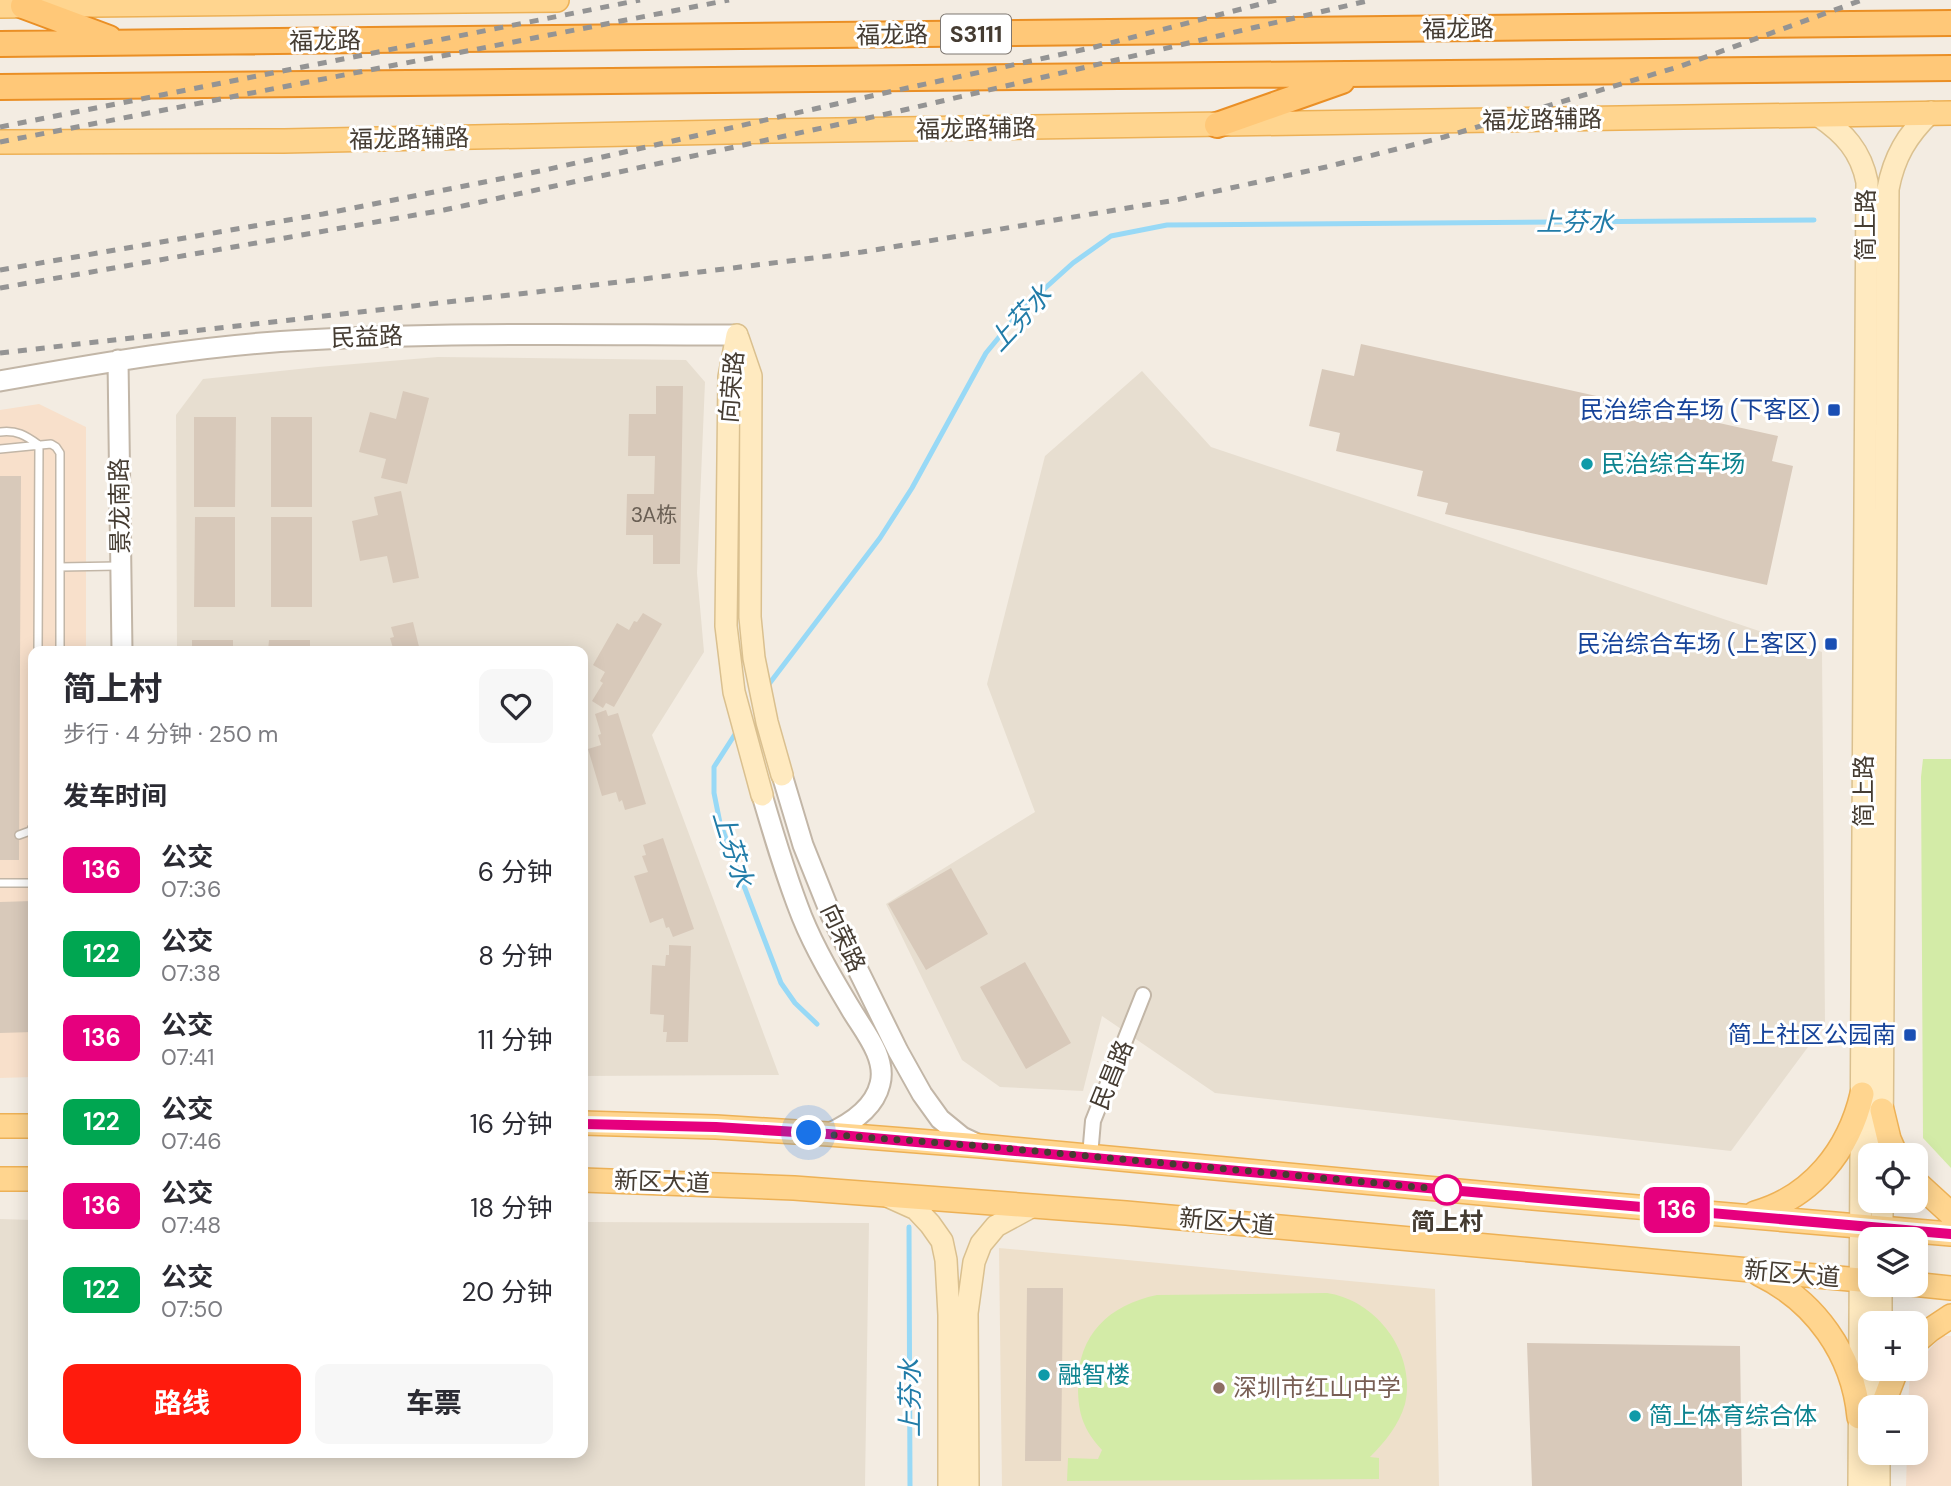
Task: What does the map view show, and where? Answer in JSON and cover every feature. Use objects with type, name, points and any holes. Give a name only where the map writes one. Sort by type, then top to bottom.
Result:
[{"type":"highway","points":[[11,6],[122,43]]},
{"type":"highway","name":"福龙路","points":[[0,44],[1951,23]]},
{"type":"highway","name":"福龙路","points":[[0,87],[1951,68]]},
{"type":"highway","points":[[1217,125],[1362,74]]},
{"type":"main road","points":[[11,6],[557,0]]},
{"type":"main road","name":"福龙路辅路","points":[[0,142],[284,141],[1941,113]]},
{"type":"main road","name":"简上路","points":[[1882,1143],[1888,190],[1898,153],[1916,126],[1941,113]]},
{"type":"main road","name":"简上路","points":[[1819,116],[1847,138],[1858,154],[1867,182],[1862,1094],[1875,1227]]},
{"type":"main road","name":"向荣路","points":[[737,335],[751,376],[750,617],[754,658],[767,722],[782,775]]},
{"type":"main road","name":"向荣路","points":[[737,335],[729,377],[726,626],[734,692],[762,795]]},
{"type":"main road","points":[[1748,1216],[1793,1197],[1821,1174],[1848,1135],[1862,1094]]},
{"type":"main road","points":[[1882,1110],[1891,1143]]},
{"type":"main road","points":[[588,1124],[716,1127],[981,1146],[1858,1228]]},
{"type":"main road","points":[[0,1126],[28,1126]]},
{"type":"main road","points":[[0,1180],[28,1180]]},
{"type":"main road","name":"新区大道","points":[[588,1180],[722,1184],[1126,1213],[1858,1281]]},
{"type":"main road","points":[[882,1194],[916,1209],[942,1241],[946,1260],[948,1315],[948,1486]]},
{"type":"main road","points":[[1928,1194],[1951,1214]]},
{"type":"main road","points":[[968,1486],[967,1313],[974,1262],[981,1244],[996,1226],[1033,1206]]},
{"type":"main road","points":[[1928,1233],[1951,1234]]},
{"type":"main road","points":[[1746,1269],[1770,1279],[1812,1311],[1827,1328],[1863,1395]]},
{"type":"main road","points":[[1928,1286],[1951,1288]]},
{"type":"main road","name":"简上路","points":[[1871,1297],[1874,1395]]},
{"type":"main road","points":[[1928,1332],[1951,1316]]},
{"type":"main road","name":"简上路","points":[[1859,1486],[1863,1465]]},
{"type":"main road","points":[[1879,1465],[1879,1486]]},
{"type":"street","name":"民益路","points":[[0,382],[145,356],[303,340],[439,335],[737,335]]},
{"type":"street","name":"景龙南路","points":[[118,360],[122,646]]},
{"type":"street","name":"向荣路","points":[[782,775],[803,845],[831,915],[898,1051],[922,1094],[940,1119],[962,1137],[981,1146]]},
{"type":"street","name":"向荣路","points":[[762,795],[803,919],[830,974],[874,1048],[880,1065],[881,1083],[873,1100],[848,1125],[828,1134]]},
{"type":"street","name":"民昌路","points":[[1090,1156],[1093,1121],[1143,995]]},
{"type":"lane","points":[[0,432],[20,432],[39,445]]},
{"type":"lane","points":[[0,449],[51,444],[60,453],[60,646]]},
{"type":"lane","points":[[38,646],[39,445]]},
{"type":"lane","points":[[60,567],[121,566]]},
{"type":"lane","points":[[19,835],[28,832]]},
{"type":"lane","points":[[0,883],[28,883]]},
{"type":"shaded area","points":[[438,357],[686,360],[705,382],[697,573],[704,652],[652,735],[779,1075],[588,1076],[588,646],[177,646],[176,415],[203,379]]},
{"type":"shaded area","points":[[1142,371],[1211,447],[1822,652],[1825,1024],[1731,1151],[1215,1093],[1102,1016],[1083,1091],[1000,1087],[962,1060],[886,904],[1035,812],[987,684],[1045,456]]},
{"type":"shaded area","points":[[39,404],[86,427],[86,646],[28,646],[28,1077],[0,1078],[0,410]]},
{"type":"shaded area","points":[[0,1219],[28,1220],[28,1458],[588,1458],[588,1222],[869,1223],[865,1486],[0,1486]]},
{"type":"shaded area","name":"深圳市红山中学","points":[[999,1248],[1435,1289],[1439,1486],[1002,1486]]},
{"type":"shaded area","points":[[1942,1336],[1951,1336],[1951,1486],[1906,1486],[1907,1465],[1928,1465],[1928,1395],[1909,1395],[1909,1381],[1928,1381],[1928,1351]]},
{"type":"green space","points":[[1923,759],[1951,759],[1951,1168],[1923,1138]]},
{"type":"green space","points":[[1327,1293],[1362,1306],[1376,1318],[1399,1348],[1405,1366],[1407,1385],[1402,1412],[1391,1433],[1370,1457],[1379,1458],[1379,1479],[1067,1481],[1068,1458],[1098,1459],[1102,1450],[1086,1429],[1081,1414],[1078,1397],[1079,1369],[1090,1338],[1110,1315],[1124,1306],[1157,1295]]},
{"type":"building","name":"民治综合车场","points":[[1361,344],[1778,436],[1772,461],[1793,466],[1767,585],[1445,514],[1448,503],[1417,496],[1423,471],[1336,451],[1340,433],[1309,426],[1322,369],[1354,376]]},
{"type":"building","points":[[656,386],[683,386],[680,564],[653,564],[653,535],[626,535],[627,494],[654,494],[655,456],[628,456],[629,414],[656,414]]},
{"type":"building","points":[[403,391],[429,398],[407,484],[381,478],[386,459],[359,452],[370,412],[396,419]]},
{"type":"building","points":[[194,417],[236,417],[235,507],[194,507]]},
{"type":"building","points":[[271,417],[312,417],[312,507],[271,507]]},
{"type":"building","points":[[0,476],[21,476],[19,860],[0,860]]},
{"type":"building","points":[[401,491],[419,578],[393,583],[387,556],[360,561],[352,521],[378,515],[374,497]]},
{"type":"building","points":[[195,517],[235,517],[235,607],[194,607]]},
{"type":"building","points":[[271,517],[312,517],[312,607],[271,607]]},
{"type":"building","points":[[643,613],[662,624],[614,707],[606,703],[603,708],[592,701],[603,683],[600,681],[605,672],[593,665],[617,623],[629,630]]},
{"type":"building","points":[[413,622],[419,646],[392,646],[390,638],[394,637],[391,627]]},
{"type":"building","points":[[192,640],[233,640],[233,646],[192,646]]},
{"type":"building","points":[[269,640],[310,640],[310,646],[268,646]]},
{"type":"building","points":[[606,710],[608,716],[618,713],[646,804],[625,810],[616,792],[602,796],[588,749],[601,745],[595,714]]},
{"type":"building","points":[[663,838],[694,929],[673,937],[663,918],[650,923],[634,876],[648,872],[642,856],[646,855],[643,845]]},
{"type":"building","points":[[951,868],[988,934],[926,970],[888,904]]},
{"type":"building","points":[[28,901],[28,1032],[0,1033],[0,902]]},
{"type":"building","points":[[669,945],[691,946],[688,1042],[666,1042],[667,1032],[663,1032],[664,1015],[650,1014],[652,965],[665,966]]},
{"type":"building","points":[[1025,962],[1071,1043],[1026,1069],[980,987]]},
{"type":"building","name":"融智楼","points":[[1027,1288],[1063,1288],[1061,1461],[1025,1461]]},
{"type":"building","name":"简上体育综合体","points":[[1527,1343],[1740,1346],[1742,1486],[1532,1486]]},
{"type":"waterway","name":"上芬水","points":[[766,688],[880,538],[912,488],[986,353],[1023,308],[1073,263],[1111,236],[1167,225],[1814,220]]},
{"type":"waterway","name":"上芬水","points":[[739,728],[714,767],[714,793],[720,823],[781,983],[795,1003],[817,1024]]},
{"type":"waterway","name":"上芬水","points":[[909,1227],[910,1486]]},
{"type":"railway","points":[[0,127],[640,0]]},
{"type":"railway","points":[[0,142],[729,0]]},
{"type":"railway","points":[[0,270],[323,214],[545,170],[1095,47],[1276,0]]},
{"type":"railway","points":[[0,288],[444,210],[891,113],[1371,0]]},
{"type":"railway","points":[[0,353],[862,252],[1176,200],[1326,167],[1444,137],[1681,66],[1862,0]]},
{"type":"bus line","name":"136","points":[[588,1124],[716,1127],[981,1146],[1951,1234]]},
{"type":"place","name":"民治综合车场 (下客区)","points":[[1834,410]]},
{"type":"place","name":"民治综合车场","points":[[1587,464]]},
{"type":"place","name":"民治综合车场 (上客区)","points":[[1831,644]]},
{"type":"place","name":"简上社区公园南","points":[[1910,1035]]},
{"type":"place","name":"简上村","points":[[1447,1190]]},
{"type":"place","name":"融智楼","points":[[1044,1375]]},
{"type":"place","name":"深圳市红山中学","points":[[1219,1388]]},
{"type":"place","name":"简上体育综合体","points":[[1635,1416]]},
{"type":"route","points":[[809,1133],[981,1146],[1450,1190],[1447,1190]]}]
